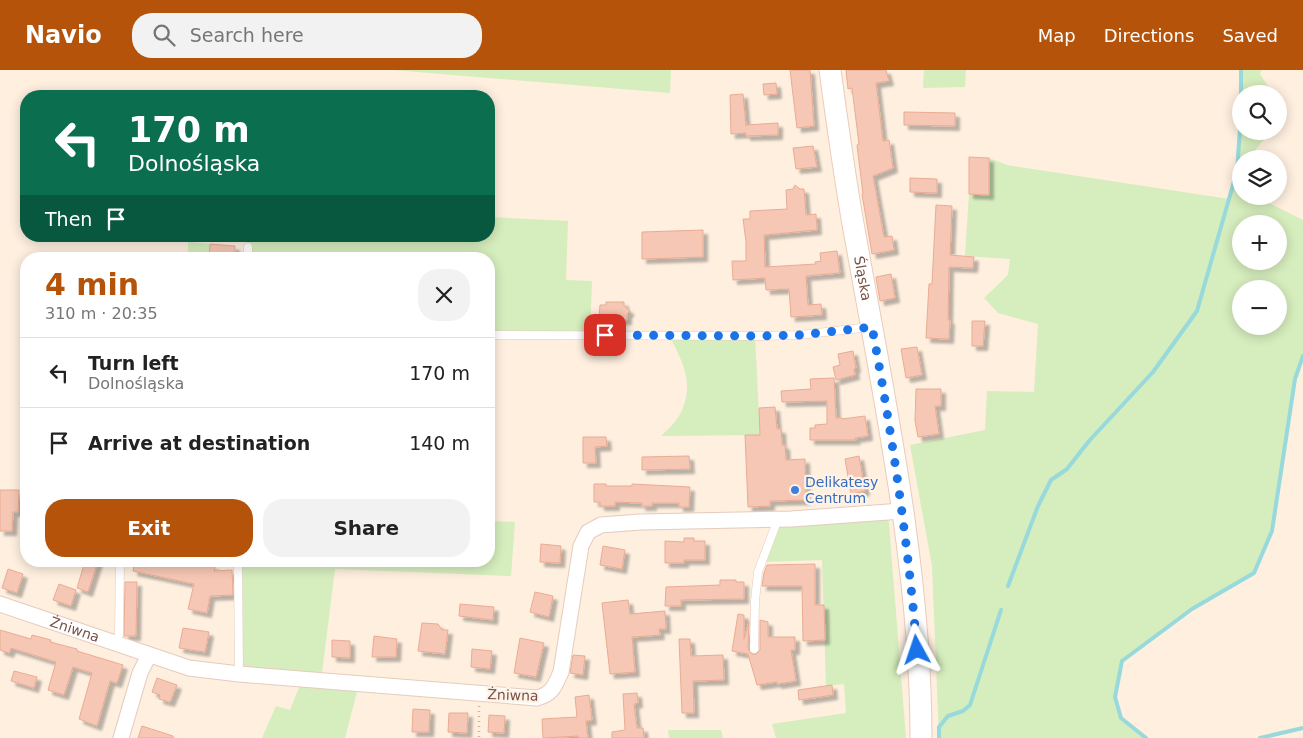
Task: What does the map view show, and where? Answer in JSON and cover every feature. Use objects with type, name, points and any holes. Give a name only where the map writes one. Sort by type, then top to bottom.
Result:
[{"type":"street","name":"Śląska","points":[[830,70],[847,187],[887,412],[902,511],[919,669],[921,732]]},
{"type":"street","name":"Żniwna","points":[[0,604],[189,668],[239,674],[537,698],[547,696],[554,688],[561,672],[581,546],[588,532],[601,525],[640,522],[778,519],[902,511]]},
{"type":"street","points":[[121,738],[140,673],[150,655]]},
{"type":"lane","points":[[248,246],[248,252]]},
{"type":"lane","points":[[495,335],[760,336],[800,335],[872,327]]},
{"type":"lane","points":[[754,649],[758,572],[778,519]]},
{"type":"lane","points":[[116,644],[119,634],[120,567]]},
{"type":"lane","points":[[238,567],[239,674]]},
{"type":"path","points":[[479,694],[479,738]]},
{"type":"green space","points":[[393,70],[671,70],[670,93]]},
{"type":"green space","points":[[924,70],[966,70],[965,87],[923,88]]},
{"type":"green space","points":[[1241,70],[1262,70],[1260,74],[1267,85],[1241,85]]},
{"type":"green space","points":[[1239,140],[1264,140],[1256,149],[1238,150]]},
{"type":"green space","points":[[989,158],[1007,165],[1229,199],[1232,188],[1232,205],[1273,205],[1303,220],[1303,356],[1295,379],[1289,431],[1272,531],[1254,573],[1192,609],[1122,661],[1115,697],[1121,718],[1146,738],[939,738],[932,566],[910,445],[985,430],[987,391],[1034,392],[1038,324],[998,313],[984,298],[1008,275],[1010,259],[965,256],[969,194],[988,195]]},
{"type":"green space","points":[[495,217],[568,221],[566,280],[592,281],[590,333],[495,331],[495,252],[248,252],[249,242],[495,242]]},
{"type":"green space","points":[[188,242],[210,244],[209,252],[188,252]]},
{"type":"green space","points":[[669,335],[755,336],[760,435],[661,436],[679,416],[687,394],[686,374]]},
{"type":"green space","points":[[888,512],[906,738],[776,738],[772,724],[846,713],[844,684],[826,686],[822,560],[762,562],[778,519]]},
{"type":"green space","points":[[495,521],[515,522],[511,576],[335,569],[321,681],[359,684],[345,738],[262,738],[276,706],[290,710],[302,680],[239,674],[238,567],[495,567]]},
{"type":"green space","points":[[668,730],[721,730],[723,738],[669,738]]},
{"type":"building","points":[[790,70],[810,70],[814,126],[797,128]]},
{"type":"building","points":[[846,70],[886,70],[889,81],[876,83],[883,141],[889,140],[893,168],[873,176],[884,237],[892,236],[894,250],[872,254],[862,194],[857,145],[859,144],[852,88],[848,89]]},
{"type":"building","points":[[776,83],[777,94],[764,95],[763,84]]},
{"type":"building","points":[[743,94],[746,126],[778,123],[778,135],[746,136],[746,133],[731,134],[730,95]]},
{"type":"building","points":[[904,112],[955,113],[955,126],[904,125]]},
{"type":"building","points":[[813,146],[817,167],[796,169],[793,148]]},
{"type":"building","points":[[969,157],[989,158],[989,195],[969,194]]},
{"type":"building","points":[[910,178],[937,179],[937,193],[910,192]]},
{"type":"building","points":[[795,185],[800,189],[804,189],[806,215],[816,214],[817,230],[764,235],[765,267],[816,264],[815,262],[821,261],[820,253],[837,251],[840,273],[806,276],[808,305],[821,304],[822,315],[791,317],[789,289],[766,290],[765,278],[733,280],[732,261],[746,261],[743,219],[750,219],[750,211],[787,209],[786,190],[793,189]]},
{"type":"building","points":[[936,205],[952,206],[950,255],[974,257],[973,268],[949,267],[949,339],[926,338],[929,284],[932,284]]},
{"type":"building","points":[[703,230],[703,257],[642,259],[642,232]]},
{"type":"building","points":[[210,244],[235,246],[235,252],[209,252]]},
{"type":"building","points":[[891,274],[895,298],[880,301],[876,277]]},
{"type":"building","points":[[606,302],[624,302],[624,306],[630,311],[627,314],[627,320],[606,320],[606,317],[599,317],[600,305],[606,305]]},
{"type":"building","points":[[972,321],[985,321],[983,346],[972,346]]},
{"type":"building","points":[[917,347],[922,375],[906,378],[901,349]]},
{"type":"building","points":[[853,351],[856,368],[854,369],[855,375],[836,380],[833,367],[840,365],[838,354]]},
{"type":"building","points":[[834,378],[836,418],[865,416],[868,436],[855,438],[856,440],[810,440],[810,428],[815,428],[815,425],[827,424],[827,401],[782,402],[781,391],[811,389],[810,379]]},
{"type":"building","points":[[916,389],[941,389],[941,406],[935,406],[939,434],[918,437],[915,421]]},
{"type":"building","points":[[775,407],[777,429],[781,429],[782,445],[785,445],[786,460],[805,459],[806,500],[770,501],[770,506],[748,507],[745,435],[760,435],[759,408]]},
{"type":"building","points":[[583,437],[606,437],[607,446],[595,447],[596,463],[583,463]]},
{"type":"building","points":[[689,456],[690,469],[642,470],[642,457]]},
{"type":"building","points":[[859,456],[865,491],[851,494],[845,459]]},
{"type":"building","points":[[594,484],[606,484],[606,486],[632,486],[632,484],[690,487],[689,507],[679,507],[679,503],[652,503],[652,506],[641,506],[642,503],[615,502],[615,506],[600,506],[600,502],[594,502]]},
{"type":"building","points":[[0,490],[19,490],[18,512],[13,512],[12,531],[0,531]]},
{"type":"building","points":[[684,538],[694,538],[694,541],[705,541],[705,560],[684,560],[684,563],[665,563],[665,541],[684,542]]},
{"type":"building","points":[[541,544],[561,546],[560,563],[540,562]]},
{"type":"building","points":[[603,546],[625,550],[622,569],[600,565]]},
{"type":"building","points":[[815,564],[815,605],[824,605],[825,640],[803,641],[802,586],[762,586],[764,573],[767,565]]},
{"type":"building","points":[[83,567],[96,567],[88,592],[77,588]]},
{"type":"building","points":[[134,567],[215,567],[214,571],[232,570],[233,595],[210,596],[207,613],[188,609],[194,584],[133,571]]},
{"type":"building","points":[[8,569],[23,574],[17,593],[2,588]]},
{"type":"building","points":[[720,580],[744,582],[744,599],[681,600],[681,606],[665,606],[666,587],[720,585]]},
{"type":"building","points":[[125,582],[137,582],[136,636],[124,636]]},
{"type":"building","points":[[59,584],[76,590],[71,606],[53,600]]},
{"type":"building","points":[[535,592],[553,596],[549,617],[530,612]]},
{"type":"building","points":[[628,600],[630,614],[665,611],[666,629],[659,629],[660,635],[632,637],[635,672],[610,674],[602,603]]},
{"type":"building","points":[[460,604],[494,607],[493,620],[459,616]]},
{"type":"building","points":[[738,614],[744,615],[744,639],[749,622],[748,649],[752,654],[756,654],[760,650],[760,620],[768,622],[768,637],[795,637],[795,650],[791,650],[796,681],[757,685],[748,654],[732,651]]},
{"type":"building","points":[[422,623],[438,624],[442,630],[448,630],[445,654],[418,651]]},
{"type":"building","points":[[183,628],[209,632],[205,652],[179,648]]},
{"type":"building","points":[[0,630],[31,639],[32,635],[51,640],[50,642],[123,665],[117,683],[110,681],[97,726],[79,719],[92,673],[73,667],[64,695],[48,690],[56,662],[11,648],[9,653],[0,650]]},
{"type":"building","points":[[374,636],[397,639],[396,657],[372,657]]},
{"type":"building","points":[[520,638],[544,643],[536,677],[514,673]]},
{"type":"building","points":[[679,639],[690,639],[691,656],[723,655],[724,680],[693,681],[694,713],[682,713]]},
{"type":"building","points":[[332,640],[350,641],[350,658],[332,657]]},
{"type":"building","points":[[472,649],[492,651],[490,669],[471,667]]},
{"type":"building","points":[[573,655],[585,656],[583,675],[570,673]]},
{"type":"building","points":[[14,671],[37,677],[34,688],[11,681]]},
{"type":"building","points":[[157,678],[177,685],[170,702],[159,699],[160,695],[152,692]]},
{"type":"building","points":[[832,685],[833,695],[799,700],[798,690]]},
{"type":"building","points":[[637,693],[638,703],[634,704],[637,728],[643,728],[644,738],[612,738],[612,732],[625,730],[623,694]]},
{"type":"building","points":[[589,695],[592,720],[586,721],[588,738],[579,738],[578,736],[543,738],[542,719],[577,717],[575,697]]},
{"type":"building","points":[[413,709],[430,710],[429,732],[412,732]]},
{"type":"building","points":[[449,713],[468,713],[467,733],[448,732]]},
{"type":"building","points":[[489,715],[505,716],[504,733],[488,732]]},
{"type":"building","points":[[142,726],[173,736],[173,738],[138,738]]},
{"type":"waterway","points":[[1241,70],[1241,85]]},
{"type":"waterway","points":[[1008,586],[1038,506],[1051,480],[1067,469],[1089,441],[1153,372],[1197,311],[1237,171],[1239,140]]},
{"type":"waterway","points":[[1146,738],[1121,718],[1115,697],[1122,661],[1192,609],[1254,573],[1272,531],[1295,379],[1303,356]]},
{"type":"waterway","points":[[939,738],[939,727],[948,716],[963,711],[970,705],[1001,610]]},
{"type":"waterway","points":[[1260,738],[1303,728]]},
{"type":"place","name":"Delikatesy Centrum","points":[[795,490]]},
{"type":"route","points":[[605,335],[800,335],[872,327],[902,511],[917,650]]}]
